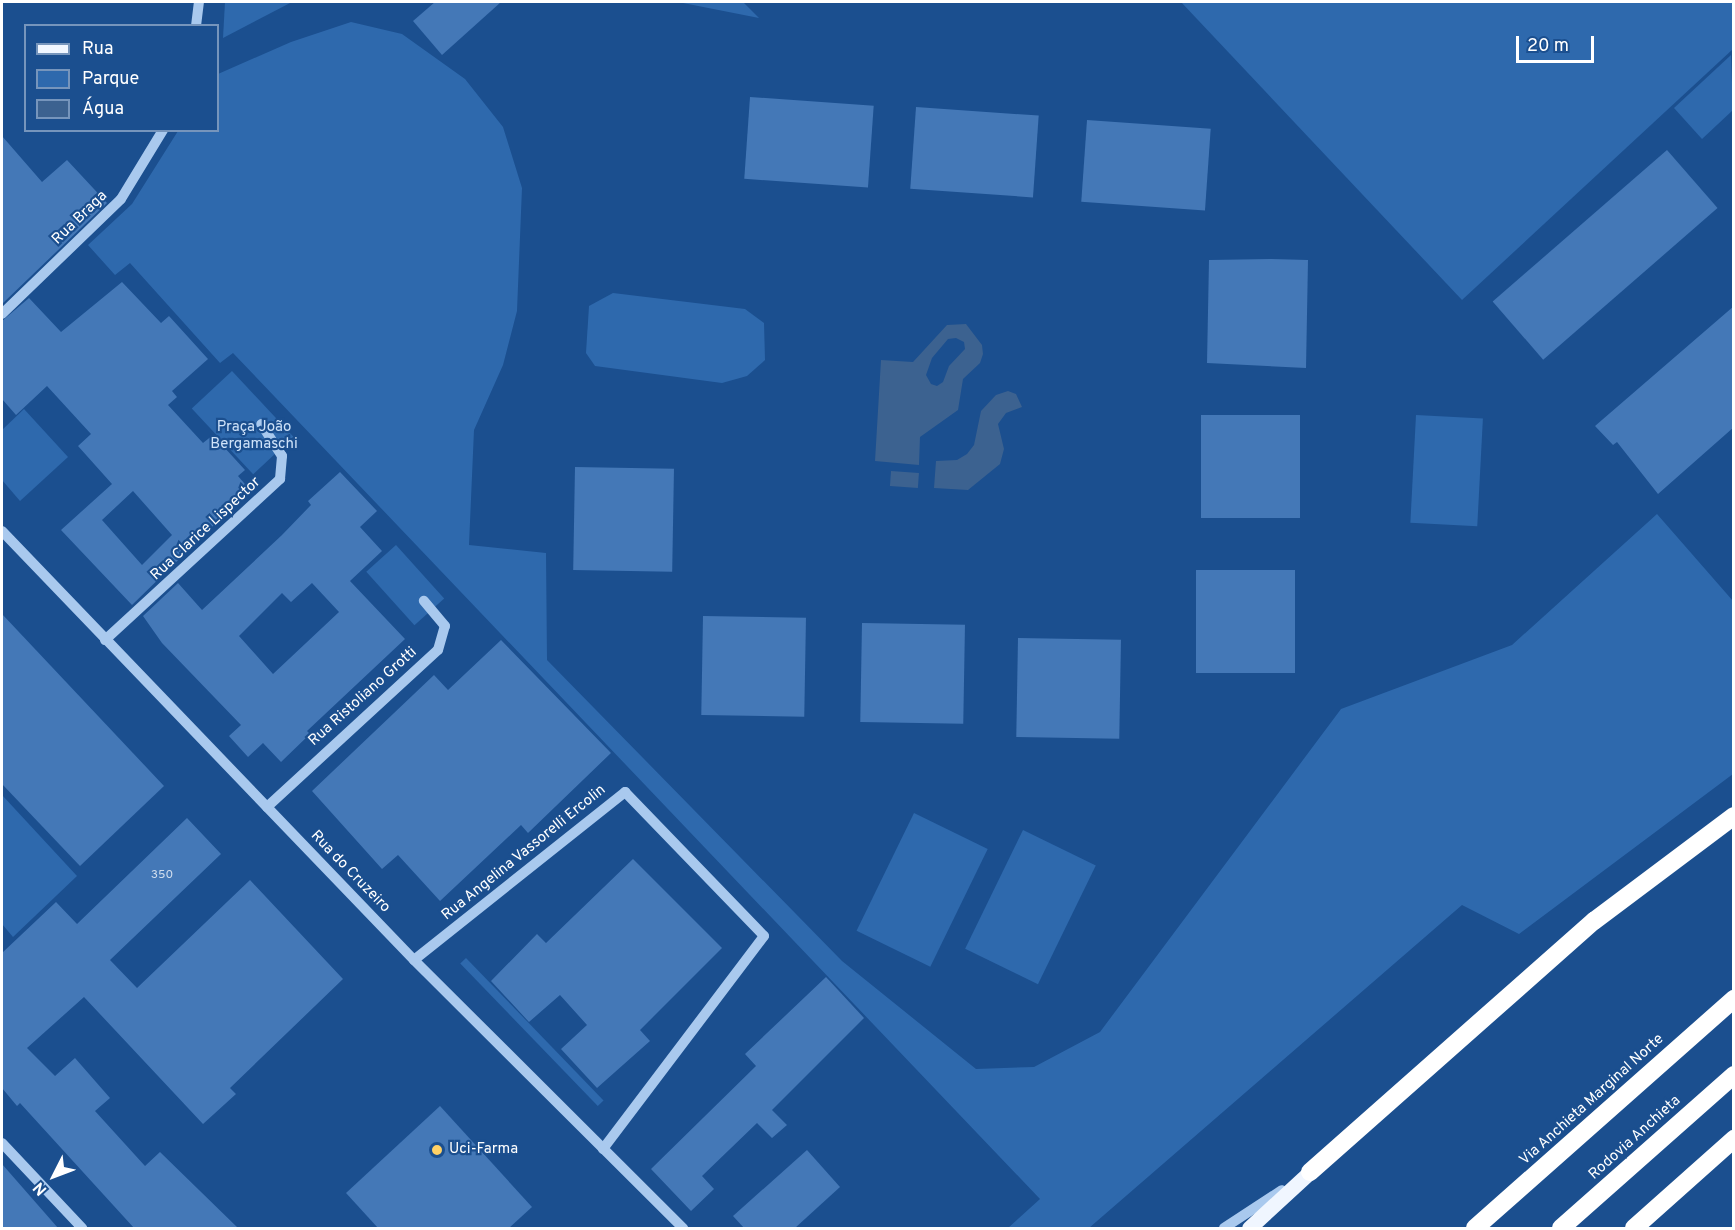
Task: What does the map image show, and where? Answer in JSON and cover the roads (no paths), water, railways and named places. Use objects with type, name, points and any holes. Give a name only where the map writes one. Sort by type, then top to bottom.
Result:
[{"type":"highway","points":[[1310,1172],[1594,921],[1734,816]]},
{"type":"highway","name":"Via Anchieta Marginal Norte","points":[[1475,1228],[1734,999]]},
{"type":"highway","name":"Rodovia Anchieta","points":[[1561,1228],[1734,1075]]},
{"type":"highway","points":[[1634,1228],[1734,1139]]},
{"type":"main road","points":[[1249,1228],[1310,1172]]},
{"type":"street","points":[[196,24],[199,2]]},
{"type":"street","name":"Rua Braga","points":[[2,314],[121,199],[162,132]]},
{"type":"street","name":"Rua Clarice Lispector","points":[[105,640],[280,479],[282,456],[261,424]]},
{"type":"street","name":"Rua do Cruzeiro","points":[[2,531],[414,960],[682,1228]]},
{"type":"street","name":"Rua Ristoliano Grotti","points":[[267,807],[438,650],[444,626],[424,601]]},
{"type":"street","name":"Rua Angelina Vassorelli Ercolin","points":[[414,960],[625,792],[764,936],[603,1149]]},
{"type":"street","points":[[2,1143],[82,1228]]},
{"type":"street","points":[[1224,1228],[1310,1172]]},
{"type":"water","points":[[966,324],[982,345],[983,354],[980,363],[963,379],[958,410],[920,437],[919,465],[875,461],[881,360],[913,362],[947,325]],"holes":[[[956,338],[964,342],[965,349],[949,366],[943,382],[937,386],[931,384],[926,375],[932,358],[948,339]]]},
{"type":"water","points":[[1008,391],[1016,394],[1022,407],[1006,413],[998,424],[1004,449],[1000,464],[968,490],[934,488],[936,461],[957,460],[967,454],[974,445],[981,411],[996,395]]},
{"type":"water","points":[[891,471],[919,473],[918,488],[890,486]]},
{"type":"place","name":"Uci-Farma","points":[[437,1150]]},
{"type":"park label","name":"Praça João Bergamaschi","points":[[254,436]]}]
